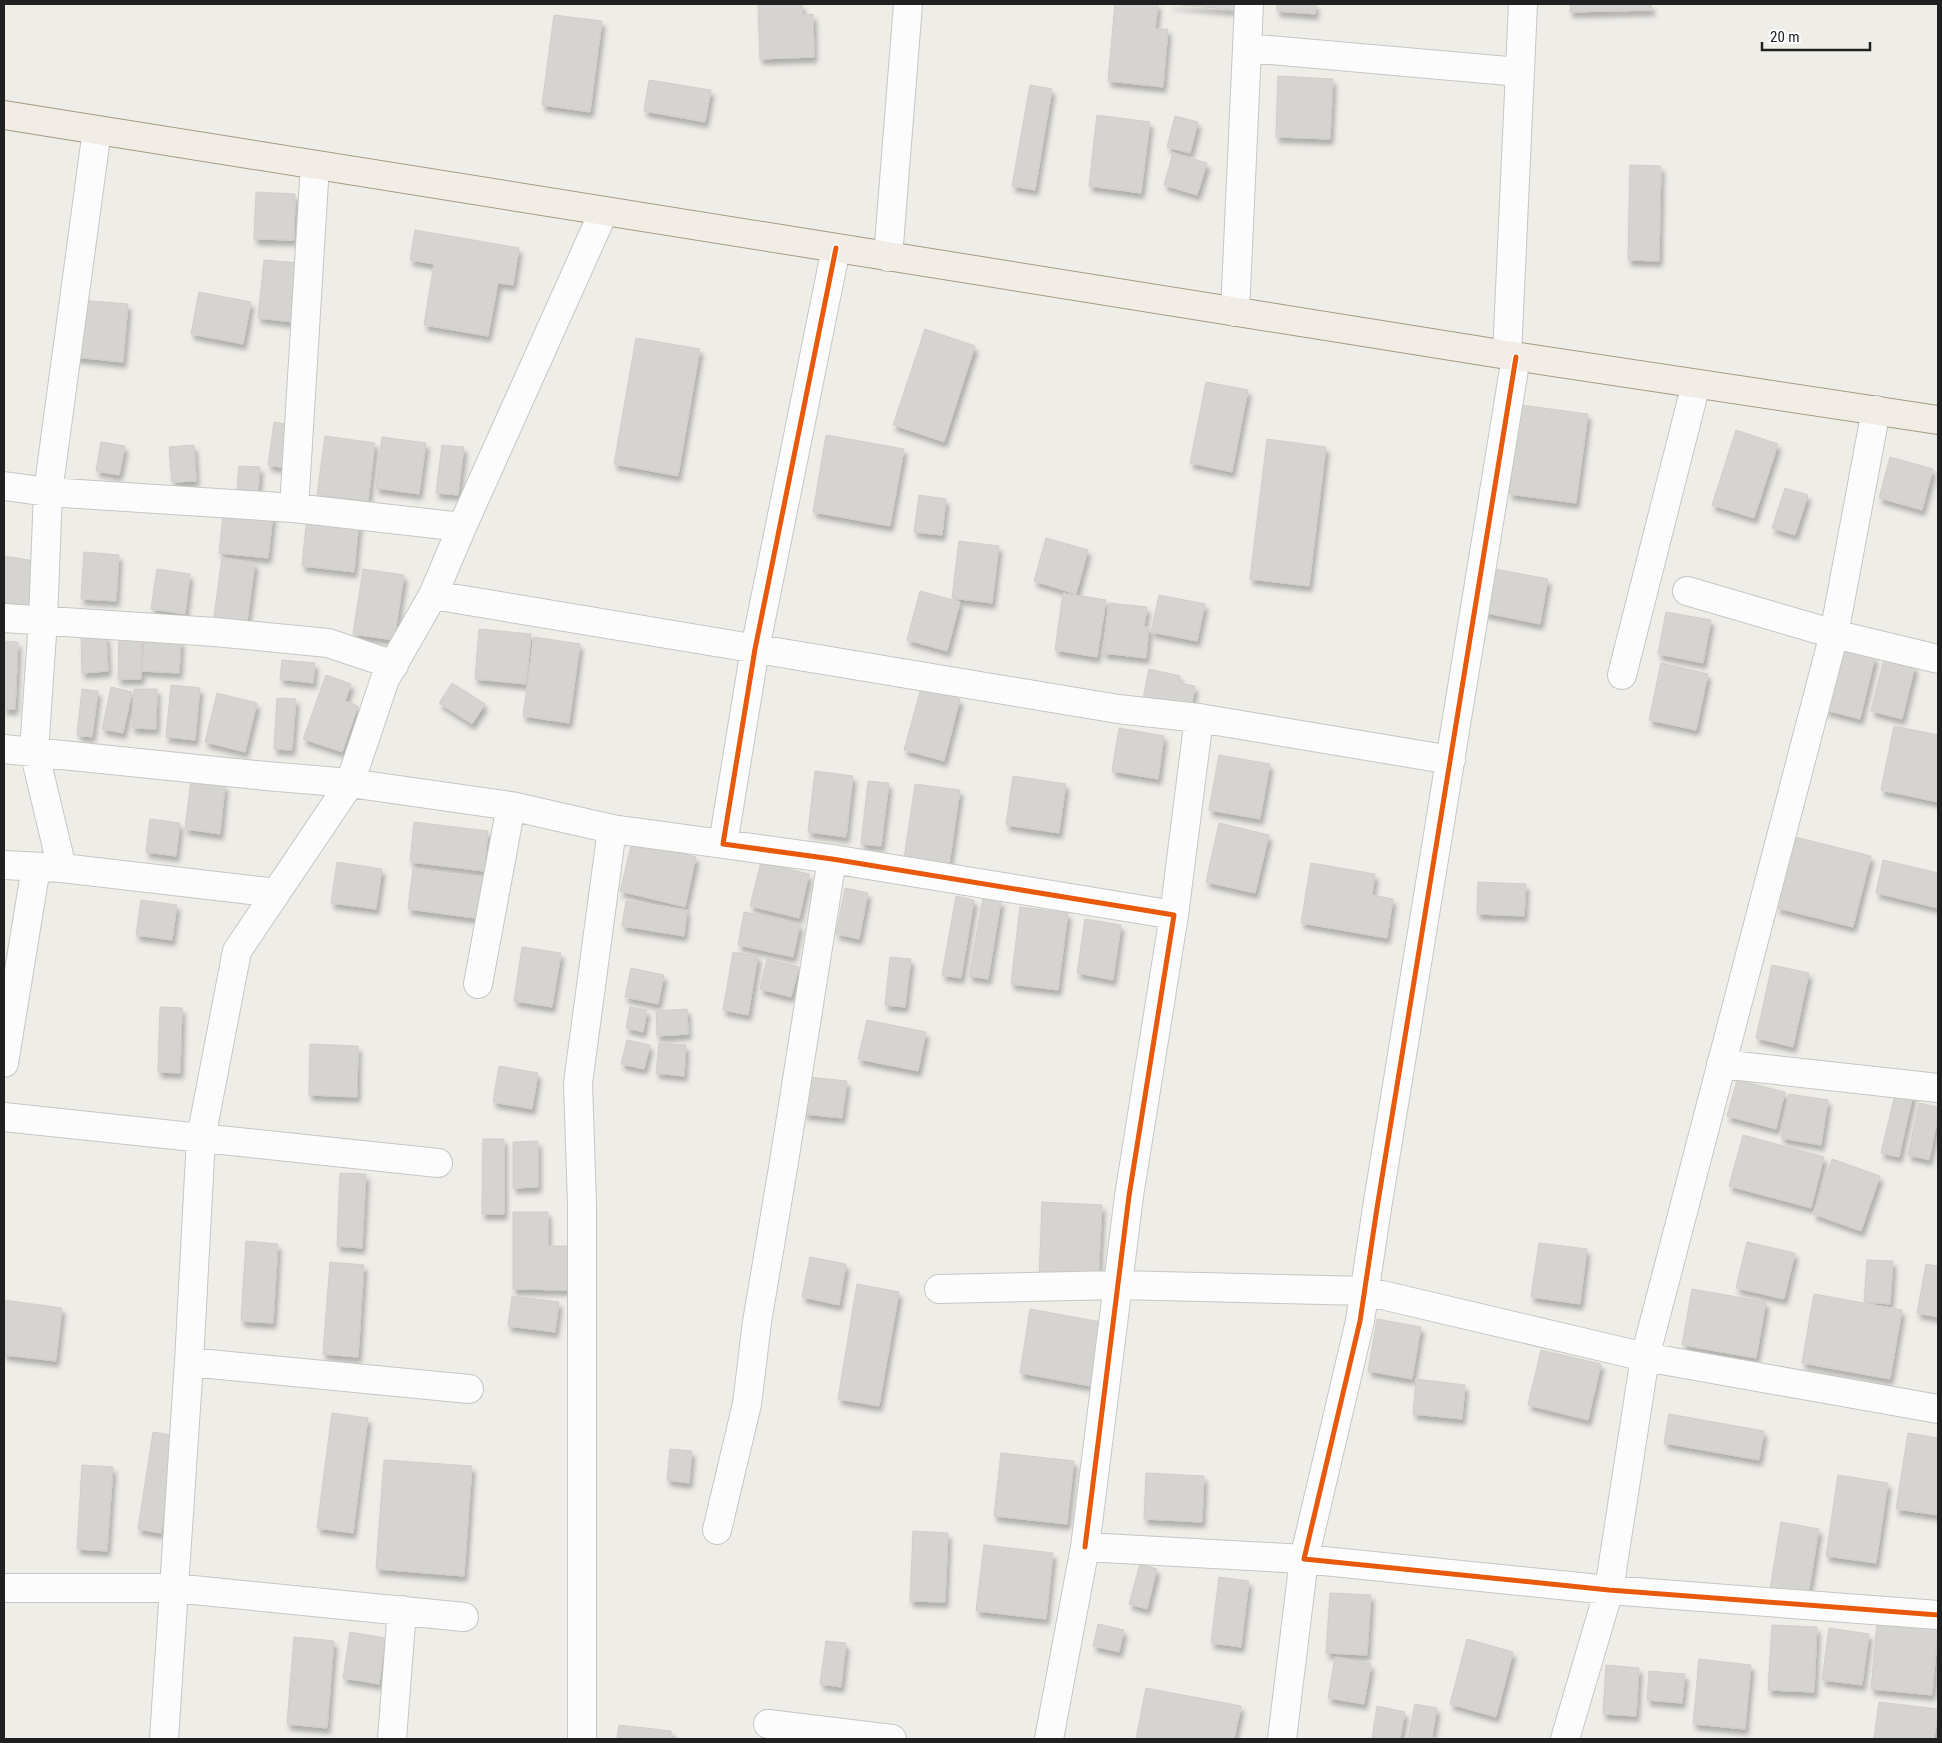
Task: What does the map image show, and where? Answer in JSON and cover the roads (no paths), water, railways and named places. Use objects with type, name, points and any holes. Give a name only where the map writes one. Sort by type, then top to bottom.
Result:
[{"type":"main road","points":[[4,115],[1512,356],[1938,420]]},
{"type":"street","points":[[888,256],[908,4]]},
{"type":"street","points":[[1235,312],[1249,4]]},
{"type":"street","points":[[1282,1739],[1304,1559],[1360,1321],[1365,1291],[1451,760],[1512,356],[1522,4]]},
{"type":"street","points":[[1247,48],[1520,72]]},
{"type":"street","points":[[4,1063],[49,867],[34,751],[43,620],[48,492],[97,130]]},
{"type":"street","points":[[294,508],[315,165]]},
{"type":"street","points":[[164,1739],[189,1362],[201,1138],[237,951],[350,783],[385,679],[434,595],[462,527],[604,211]]},
{"type":"street","points":[[723,844],[755,649],[836,248]]},
{"type":"street","points":[[1622,675],[1696,384]]},
{"type":"street","points":[[1565,1739],[1610,1590],[1645,1357],[1834,634],[1876,410]]},
{"type":"street","points":[[4,486],[48,492],[294,508],[462,527]]},
{"type":"street","points":[[1687,591],[1834,634],[1938,658]]},
{"type":"street","points":[[434,595],[1118,709],[1199,718],[1451,760]]},
{"type":"street","points":[[4,618],[215,632],[328,643],[394,665]]},
{"type":"street","points":[[1048,1739],[1085,1547],[1129,1196],[1174,915],[1199,718]]},
{"type":"street","points":[[4,749],[350,783],[511,806],[612,829],[832,859],[1174,915]]},
{"type":"street","points":[[478,984],[511,806]]},
{"type":"street","points":[[582,1739],[582,1204],[578,1083],[612,829]]},
{"type":"street","points":[[718,1530],[747,1404],[757,1322],[784,1168],[832,859]]},
{"type":"street","points":[[4,865],[49,867],[276,892]]},
{"type":"street","points":[[1721,1064],[1938,1088]]},
{"type":"street","points":[[4,1117],[438,1163]]},
{"type":"street","points":[[939,1289],[1118,1285],[1365,1291],[1645,1357],[1938,1409]]},
{"type":"street","points":[[189,1362],[469,1389]]},
{"type":"street","points":[[1085,1547],[1304,1559],[1610,1590],[1938,1615]]},
{"type":"street","points":[[4,1588],[173,1588],[464,1617]]},
{"type":"street","points":[[392,1739],[402,1610]]},
{"type":"street","points":[[768,1724],[892,1739]]}]
